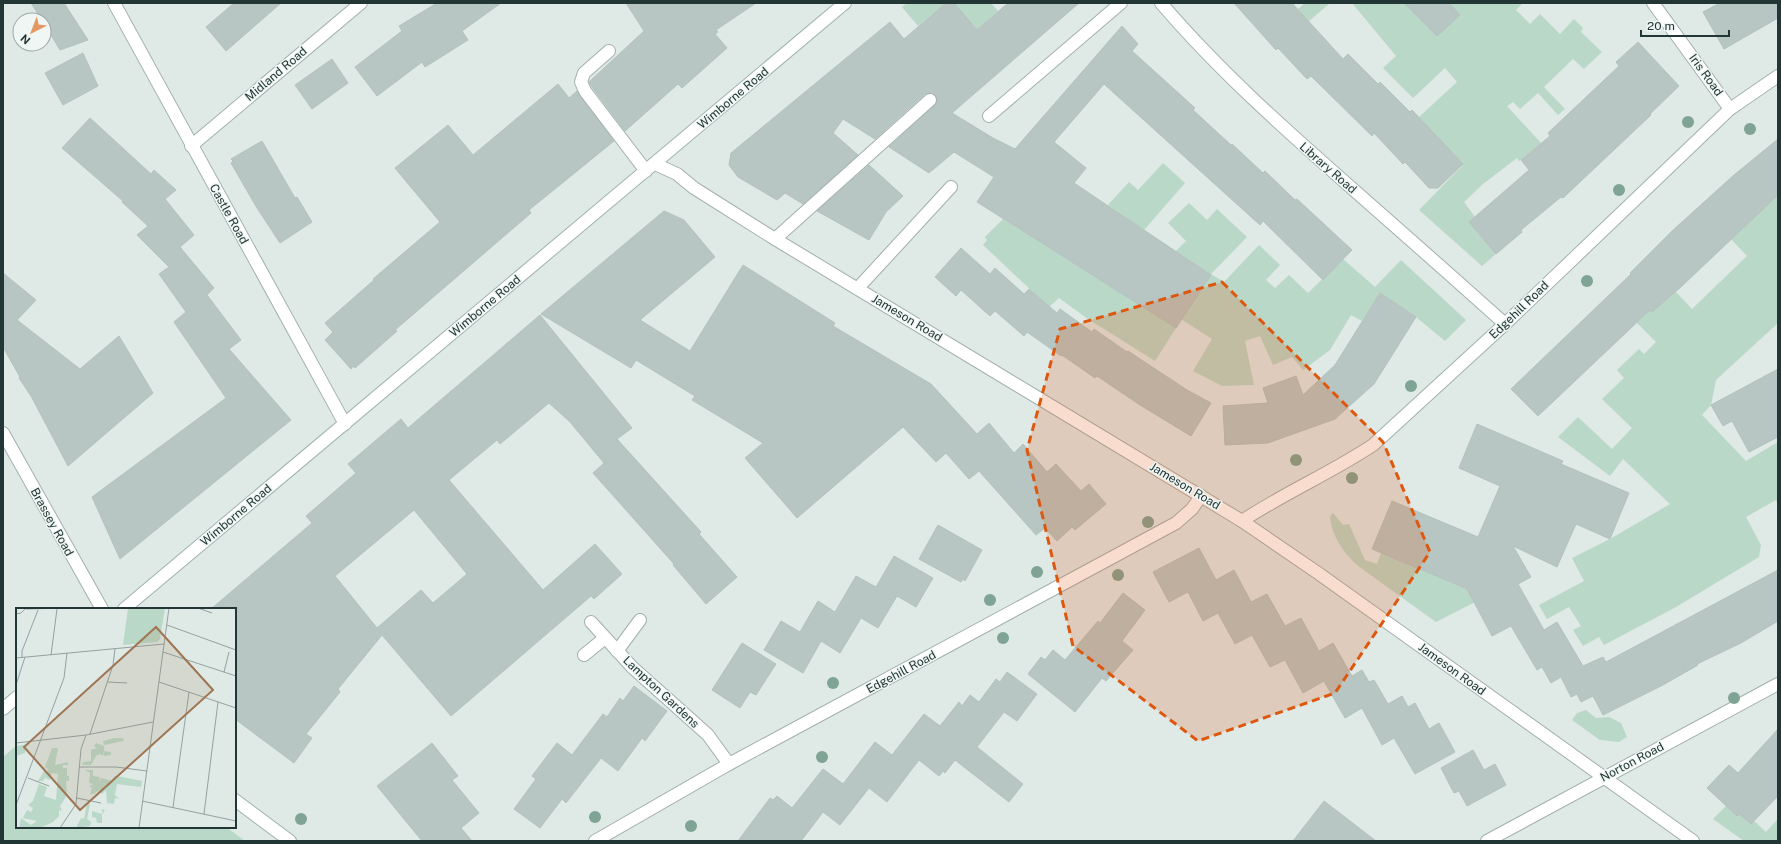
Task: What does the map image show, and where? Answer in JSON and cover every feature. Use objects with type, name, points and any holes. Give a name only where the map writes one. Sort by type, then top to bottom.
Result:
[{"type":"street","name":"Castle Road","points":[[114,3],[345,424]]},
{"type":"street","name":"Midland Road","points":[[192,146],[360,3]]},
{"type":"street","name":"Wimborne Road","points":[[125,608],[845,3]]},
{"type":"street","points":[[989,116],[1121,3]]},
{"type":"street","name":"Library Road","points":[[1161,3],[1187,33],[1235,83],[1284,129],[1505,324]]},
{"type":"street","name":"Iris Road","points":[[1654,3],[1730,109]]},
{"type":"street","points":[[609,51],[584,73],[581,82],[585,91],[650,168]]},
{"type":"street","name":"Edgehill Road","points":[[1242,521],[1267,504],[1350,460],[1373,445],[1505,324],[1730,109],[1778,76]]},
{"type":"street","points":[[775,239],[930,100]]},
{"type":"street","name":"Jameson Road","points":[[650,168],[677,174],[694,188],[775,239],[1242,521],[1318,573],[1693,841]]},
{"type":"street","points":[[858,288],[951,187]]},
{"type":"street","name":"Brassey Road","points":[[3,433],[101,608]]},
{"type":"street","name":"Edgehill Road","points":[[595,841],[729,764],[1176,523],[1192,509],[1201,496]]},
{"type":"street","points":[[617,651],[640,620]]},
{"type":"street","name":"Lampton Gardens","points":[[591,622],[617,651],[708,735],[729,764]]},
{"type":"street","points":[[584,655],[605,638]]},
{"type":"street","name":"Norton Road","points":[[1486,841],[1778,684]]},
{"type":"street","points":[[3,709],[16,698]]},
{"type":"street","points":[[236,801],[290,841]]},
{"type":"highlighted area","points":[[1222,282],[1383,442],[1430,552],[1335,693],[1198,741],[1073,646],[1027,450],[1060,329]]},
{"type":"green space","points":[[907,3],[946,3],[918,26],[902,7]]},
{"type":"green space","points":[[948,3],[991,3],[998,11],[977,30]]},
{"type":"green space","points":[[1302,3],[1330,3],[1309,21],[1298,9],[1303,5]]},
{"type":"green space","points":[[1352,3],[1523,3],[1516,10],[1530,24],[1540,14],[1560,34],[1574,19],[1583,28],[1581,32],[1602,52],[1584,69],[1573,59],[1544,87],[1565,109],[1558,115],[1538,93],[1520,109],[1513,102],[1507,106],[1541,143],[1519,161],[1517,158],[1483,184],[1464,202],[1475,217],[1469,222],[1496,254],[1482,266],[1419,210],[1463,165],[1419,117],[1457,82],[1445,68],[1413,98],[1383,68],[1396,56]]},
{"type":"green space","points":[[1163,163],[1185,183],[1144,230],[1108,205],[1129,182],[1138,190]]},
{"type":"green space","points":[[1778,196],[1778,323],[1716,380],[1711,405],[1702,415],[1746,461],[1778,442],[1778,503],[1776,500],[1746,517],[1761,545],[1759,557],[1676,607],[1604,645],[1599,637],[1583,646],[1573,630],[1581,626],[1569,607],[1547,619],[1539,605],[1584,581],[1572,558],[1610,539],[1670,504],[1623,459],[1610,476],[1558,437],[1578,417],[1612,449],[1632,428],[1602,399],[1624,378],[1617,370],[1639,349],[1644,354],[1656,342],[1637,323],[1650,310],[1652,312],[1675,291],[1692,309],[1747,256],[1731,239]]},
{"type":"green space","points":[[1189,203],[1207,220],[1217,209],[1247,237],[1211,274],[1224,282],[1259,245],[1280,265],[1266,280],[1275,288],[1289,275],[1308,293],[1343,259],[1375,287],[1401,260],[1466,320],[1445,341],[1416,317],[1380,293],[1362,321],[1351,315],[1330,350],[1303,370],[1292,357],[1273,365],[1260,336],[1245,341],[1254,385],[1222,386],[1193,371],[1212,339],[1181,319],[1211,275],[1176,251],[1186,241],[1168,223]]},
{"type":"green space","points":[[1003,219],[1176,328],[1155,361],[1088,319],[1059,298],[1049,307],[983,245],[987,240],[985,237]]},
{"type":"green space","points":[[1333,513],[1343,525],[1349,524],[1365,560],[1377,564],[1381,553],[1485,597],[1436,622],[1353,561],[1339,544],[1333,531],[1330,517]]},
{"type":"green space","points":[[1586,710],[1596,718],[1609,717],[1621,723],[1627,737],[1619,742],[1600,740],[1572,720],[1577,713]]},
{"type":"green space","points":[[16,746],[16,828],[227,828],[245,841],[3,841],[3,757]]},
{"type":"green space","points":[[1726,806],[1737,816],[1739,814],[1750,824],[1754,821],[1766,832],[1778,819],[1778,841],[1744,841],[1713,819]]},
{"type":"building","points":[[31,3],[64,3],[88,40],[60,50],[52,36],[52,12],[37,12]]},
{"type":"building","points":[[234,3],[281,3],[226,51],[206,27]]},
{"type":"building","points":[[437,3],[501,3],[462,31],[468,40],[425,67],[422,62],[377,96],[355,67],[402,31],[399,26]]},
{"type":"building","points":[[626,3],[756,3],[716,30],[718,32],[715,34],[727,48],[682,88],[678,84],[625,131],[589,82],[644,31]]},
{"type":"building","points":[[946,3],[954,3],[977,30],[1008,3],[1079,3],[952,113],[993,138],[1015,149],[1122,26],[1138,44],[1132,51],[1195,108],[1193,110],[1231,145],[1232,144],[1263,173],[1265,171],[1295,200],[1297,199],[1352,250],[1323,280],[1263,221],[1260,225],[1104,84],[1054,142],[1086,168],[1074,183],[1211,275],[1176,328],[977,202],[994,177],[954,152],[929,173],[889,147],[935,105],[937,99],[933,93],[925,94],[875,139],[843,119],[833,133],[858,155],[803,204],[785,193],[777,200],[738,177],[729,165],[731,153],[890,22],[904,39]]},
{"type":"building","points":[[1234,3],[1292,3],[1343,59],[1348,54],[1378,84],[1380,82],[1410,112],[1412,110],[1463,164],[1438,188],[1429,188],[1405,162],[1403,164],[1374,133],[1372,136],[1311,76],[1307,79],[1278,48],[1276,50]]},
{"type":"building","points":[[1404,3],[1449,3],[1460,15],[1437,36]]},
{"type":"building","points":[[1720,3],[1778,3],[1778,18],[1724,49],[1703,12]]},
{"type":"building","points":[[1638,42],[1679,86],[1650,114],[1651,115],[1563,198],[1561,197],[1521,230],[1522,232],[1496,254],[1469,222],[1529,170],[1521,160],[1550,136],[1548,133],[1619,66],[1616,62]]},
{"type":"building","points":[[83,53],[98,86],[63,105],[45,73]]},
{"type":"building","points":[[332,59],[348,83],[312,109],[295,85]]},
{"type":"building","points":[[558,84],[569,98],[577,91],[614,141],[529,210],[531,213],[395,330],[397,331],[355,368],[353,366],[351,369],[325,340],[333,332],[325,323],[374,280],[373,279],[440,222],[395,168],[448,125],[473,155]]},
{"type":"building","points":[[90,118],[151,174],[154,170],[176,190],[165,199],[194,235],[180,247],[214,288],[207,295],[241,340],[229,349],[291,420],[120,559],[92,497],[226,398],[174,322],[186,312],[159,274],[169,267],[137,235],[148,226],[122,202],[123,201],[62,148]]},
{"type":"building","points":[[1778,139],[1778,195],[1682,286],[1652,312],[1650,310],[1538,416],[1511,389],[1631,274],[1630,273],[1672,231],[1734,175]]},
{"type":"building","points":[[262,141],[295,198],[297,197],[312,222],[280,243],[257,208],[231,163],[233,161],[231,159]]},
{"type":"building","points":[[869,165],[903,196],[886,212],[869,240],[817,211]]},
{"type":"building","points":[[664,211],[684,220],[715,257],[640,320],[690,351],[743,265],[835,323],[833,326],[931,384],[977,434],[989,423],[1014,453],[1023,444],[1047,472],[1056,464],[1081,491],[1089,484],[1106,504],[1075,530],[1072,527],[1057,541],[1045,528],[1036,535],[979,471],[969,479],[946,453],[936,462],[903,427],[797,518],[745,458],[763,443],[692,400],[695,396],[636,360],[631,368],[541,314]]},
{"type":"building","points":[[961,248],[990,274],[995,268],[1024,294],[1029,289],[1057,313],[1060,309],[1092,332],[1094,329],[1187,390],[1211,403],[1191,436],[1140,405],[1097,376],[1095,378],[1027,332],[1024,336],[995,311],[990,316],[961,290],[956,296],[935,277]]},
{"type":"building","points":[[3,273],[36,300],[17,320],[80,369],[119,336],[153,393],[68,466],[3,347]]},
{"type":"building","points":[[1380,293],[1416,317],[1374,384],[1335,419],[1268,443],[1225,445],[1223,406],[1268,403],[1263,388],[1296,376],[1303,395],[1335,365]]},
{"type":"building","points":[[540,315],[632,428],[617,439],[701,532],[699,534],[737,577],[706,604],[673,565],[674,564],[593,473],[604,463],[570,422],[549,403],[500,444],[497,440],[449,480],[543,590],[595,544],[622,574],[594,599],[591,596],[451,716],[382,635],[338,689],[340,692],[306,734],[312,738],[294,763],[236,720],[236,608],[212,608],[312,523],[306,516],[356,473],[348,464],[401,419],[408,428]],"holes":[[[414,510],[467,574],[433,603],[421,590],[377,628],[335,576]]]},
{"type":"building","points":[[1778,369],[1778,437],[1749,452],[1732,421],[1723,426],[1711,405]]},
{"type":"building","points":[[1477,424],[1563,461],[1561,464],[1629,493],[1610,539],[1576,524],[1557,567],[1513,546],[1531,577],[1518,584],[1544,630],[1557,622],[1583,666],[1603,657],[1606,662],[1778,570],[1778,621],[1741,643],[1697,664],[1698,665],[1663,685],[1603,715],[1593,696],[1581,702],[1577,694],[1571,697],[1561,677],[1551,683],[1542,667],[1537,670],[1511,626],[1492,636],[1467,589],[1372,549],[1392,501],[1478,537],[1500,486],[1459,468]]},
{"type":"building","points":[[938,525],[982,550],[965,581],[963,579],[961,582],[919,559]]},
{"type":"building","points":[[1199,548],[1216,580],[1234,570],[1251,602],[1267,594],[1285,626],[1301,618],[1319,651],[1333,643],[1352,676],[1362,670],[1369,682],[1374,680],[1388,704],[1402,696],[1408,707],[1415,703],[1429,729],[1439,723],[1455,752],[1415,774],[1394,738],[1382,745],[1362,708],[1345,718],[1324,681],[1303,693],[1285,660],[1270,667],[1252,635],[1235,644],[1218,613],[1203,621],[1188,592],[1169,602],[1153,572]]},
{"type":"building","points":[[894,556],[933,578],[916,607],[897,596],[878,628],[861,618],[840,653],[821,641],[803,673],[764,650],[781,621],[800,632],[818,601],[835,612],[856,576],[876,587]]},
{"type":"building","points":[[1123,593],[1145,610],[1122,641],[1133,650],[1106,681],[1102,678],[1075,712],[1028,674],[1041,657],[1045,660],[1053,650],[1065,660],[1098,621],[1100,623]]},
{"type":"building","points":[[742,643],[776,664],[756,695],[750,692],[740,708],[712,690]]},
{"type":"building","points":[[1007,672],[1037,694],[1017,721],[1004,712],[977,747],[1023,784],[1009,802],[955,760],[945,773],[943,771],[939,776],[919,760],[887,802],[869,788],[840,825],[823,812],[801,841],[738,841],[770,798],[773,800],[777,796],[792,808],[823,769],[843,784],[875,742],[892,755],[924,714],[940,726],[959,702],[962,706],[970,695],[979,702],[996,679],[1000,682]]},
{"type":"building","points":[[634,686],[667,711],[645,741],[642,738],[618,771],[601,758],[566,803],[562,799],[540,828],[514,809],[536,779],[532,776],[557,743],[572,755],[603,714],[607,717],[620,698],[623,701]]},
{"type":"building","points":[[1778,729],[1778,796],[1751,824],[1739,814],[1737,816],[1707,788],[1729,765],[1738,773]]},
{"type":"building","points":[[432,743],[458,776],[452,780],[479,813],[461,828],[472,841],[422,841],[377,786]]},
{"type":"building","points":[[1473,750],[1484,770],[1495,764],[1506,785],[1467,806],[1459,791],[1454,793],[1441,768]]},
{"type":"building","points":[[1324,801],[1376,841],[1293,841]]}]
